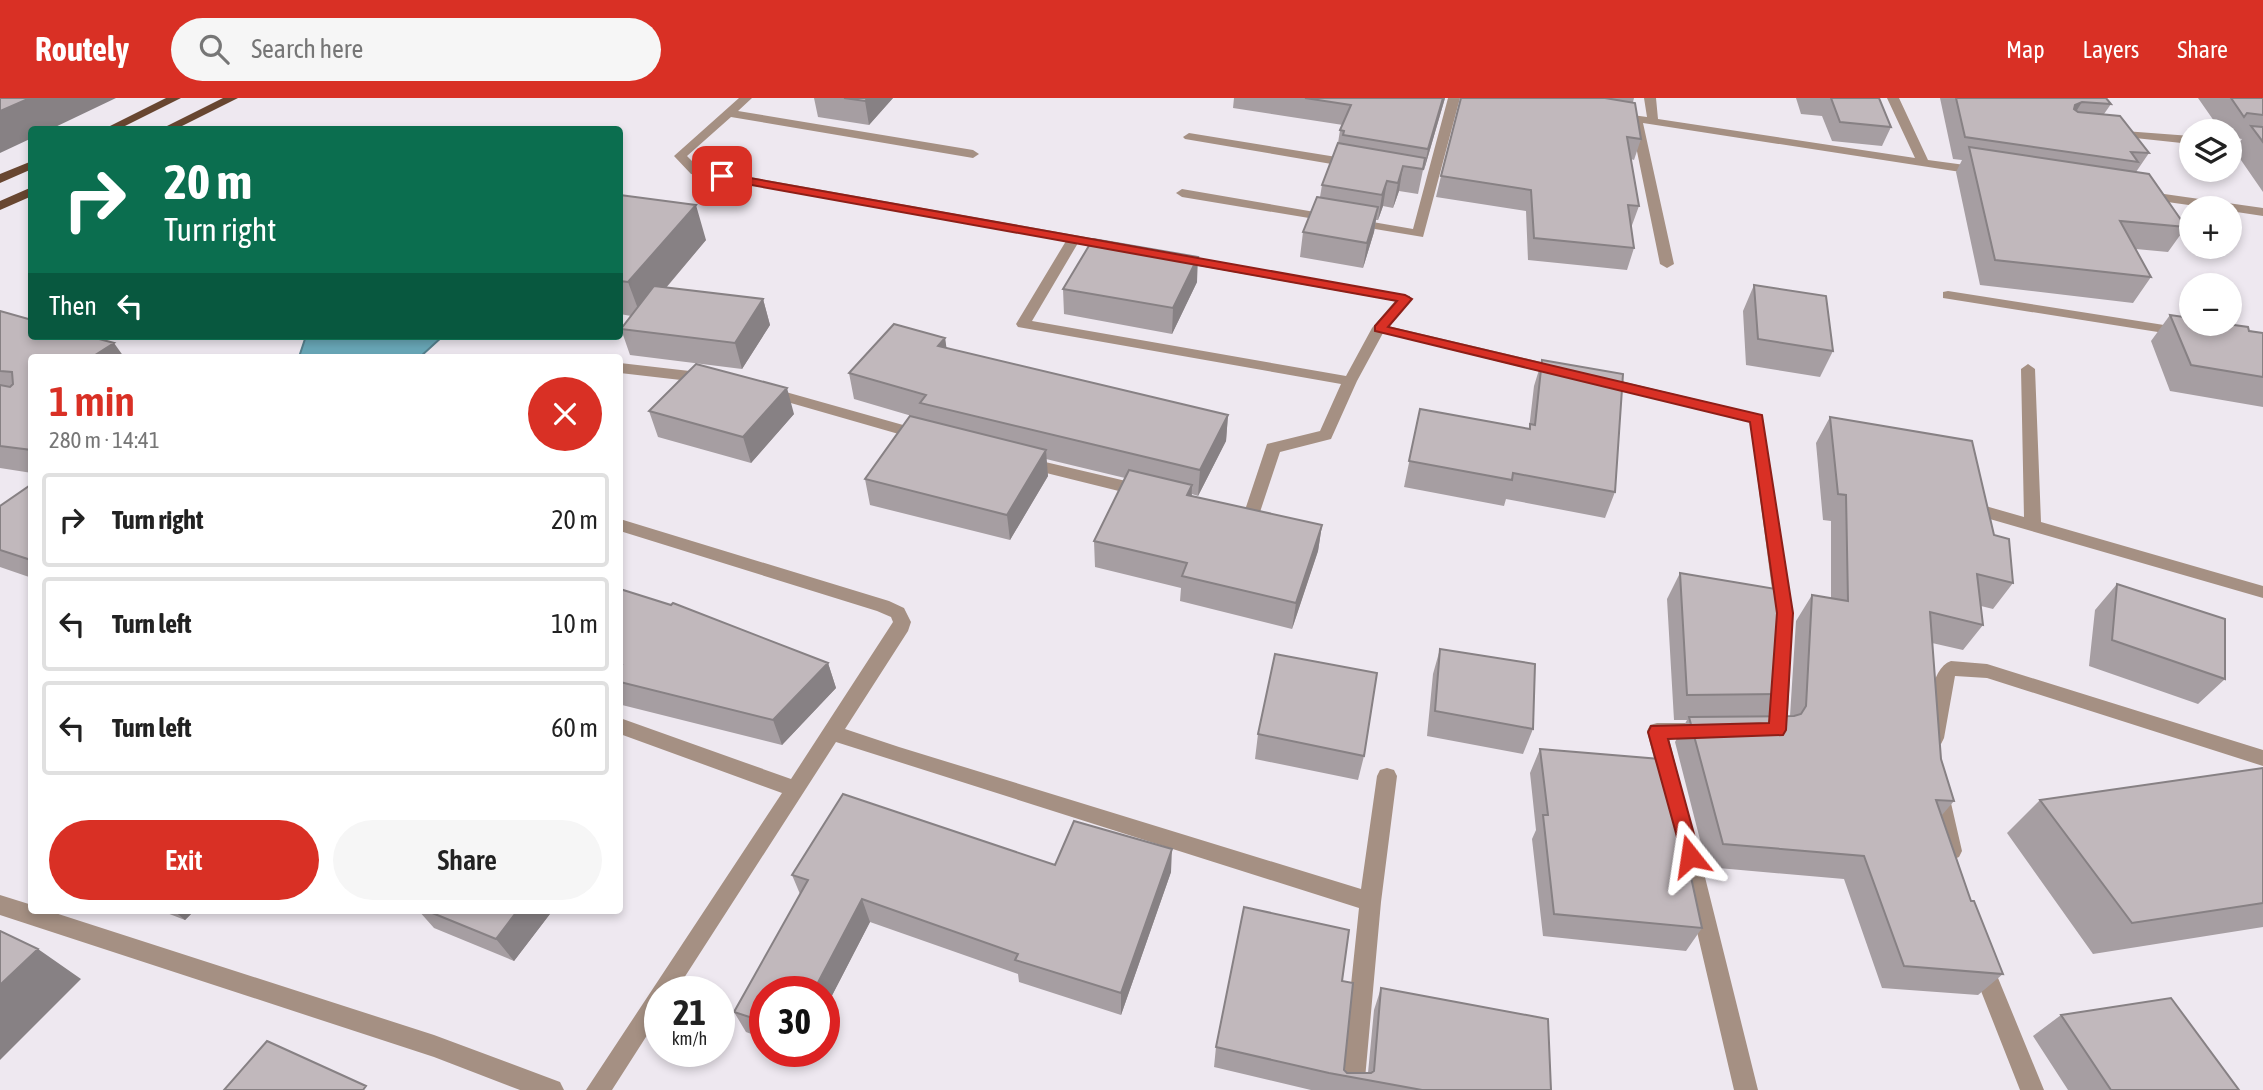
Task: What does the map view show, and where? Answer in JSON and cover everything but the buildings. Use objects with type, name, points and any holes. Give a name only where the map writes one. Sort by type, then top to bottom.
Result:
[{"type":"main road","points":[[116,126],[175,98]]},
{"type":"main road","points":[[172,126],[232,98]]},
{"type":"main road","points":[[0,179],[28,166]]},
{"type":"main road","points":[[0,206],[28,193]]},
{"type":"street","points":[[747,98],[680,156],[695,172],[1127,249]]},
{"type":"street","points":[[1182,193],[1418,234],[1454,98]]},
{"type":"street","points":[[1650,98],[1653,121]]},
{"type":"street","points":[[1893,98],[1924,163]]},
{"type":"street","points":[[729,113],[972,154]]},
{"type":"street","points":[[1609,114],[1992,173]]},
{"type":"street","points":[[1636,119],[1667,264]]},
{"type":"street","points":[[2096,131],[2179,139]]},
{"type":"street","points":[[1189,137],[1364,166]]},
{"type":"street","points":[[2242,145],[2263,147]]},
{"type":"street","points":[[1418,174],[1431,177]]},
{"type":"street","points":[[2127,192],[2263,212]]},
{"type":"street","points":[[1074,239],[1023,324],[1350,381]]},
{"type":"street","points":[[1167,256],[1405,299],[1379,328],[1350,381],[1326,435],[1273,448],[1251,517],[1224,511]]},
{"type":"street","points":[[1948,295],[2179,331]]},
{"type":"street","points":[[1379,328],[1757,419],[1785,613],[1784,626]]},
{"type":"street","points":[[623,368],[723,380]]},
{"type":"street","points":[[2028,369],[2033,526]]},
{"type":"street","points":[[749,387],[932,439]]},
{"type":"street","points":[[1012,459],[1158,495]]},
{"type":"street","points":[[1975,509],[2263,592]]},
{"type":"street","points":[[623,526],[883,606],[898,613],[902,622],[899,631],[673,976]]},
{"type":"street","points":[[1750,730],[1777,730],[1782,652]]},
{"type":"street","points":[[1957,876],[1933,767],[1933,742],[1945,674],[1951,668],[1987,671],[2005,676],[2263,758]]},
{"type":"street","points":[[623,727],[795,789]]},
{"type":"street","points":[[1724,731],[1657,732],[1704,906],[1716,974],[1746,1090]]},
{"type":"street","points":[[832,733],[989,786],[1218,853],[1370,902]]},
{"type":"street","points":[[1352,1090],[1370,902],[1387,776]]},
{"type":"street","points":[[0,905],[434,1046],[552,1090]]},
{"type":"street","points":[[1973,943],[2032,1090]]},
{"type":"street","points":[[598,1090],[644,1020]]},
{"type":"water","points":[[305,340],[439,340],[423,354],[300,354]]},
{"type":"route","points":[[722,176],[1405,299],[1379,328],[1757,419],[1785,613],[1777,730],[1657,732],[1690,856]]}]
